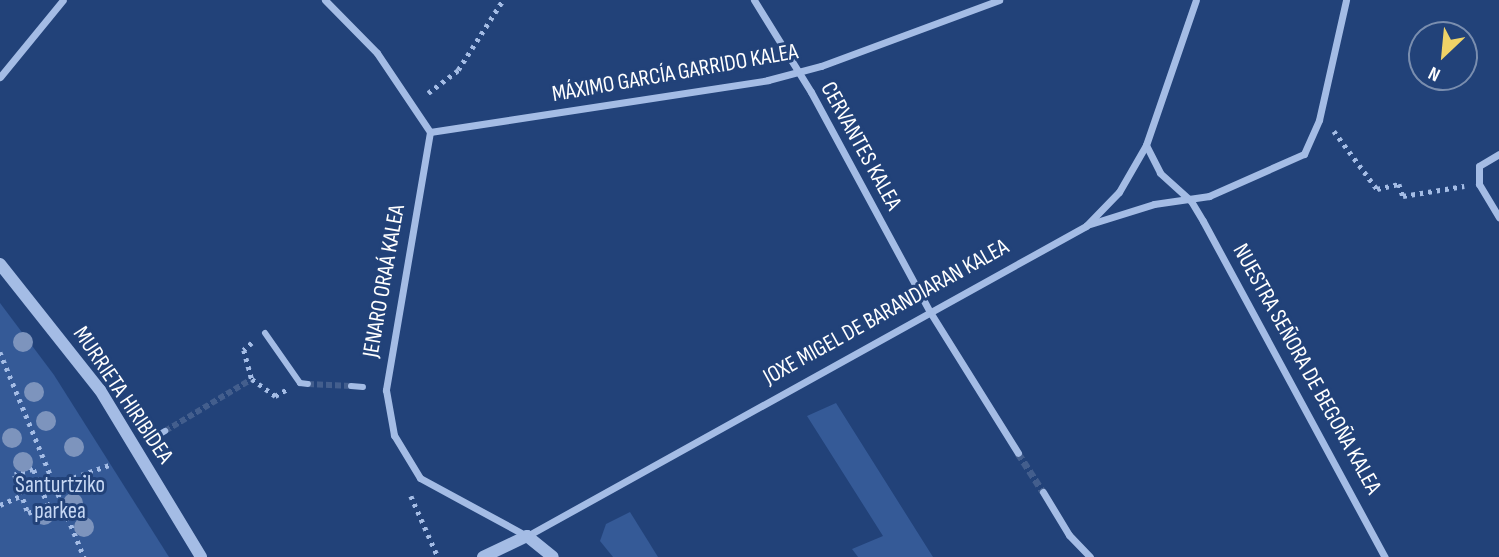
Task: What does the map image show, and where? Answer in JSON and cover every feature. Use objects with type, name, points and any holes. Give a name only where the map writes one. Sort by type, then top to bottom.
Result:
[{"type":"street","points":[[0,76],[63,0]]},
{"type":"street","points":[[325,0],[377,53],[430,132]]},
{"type":"street","name":"CERVANTES KALEA","points":[[754,0],[795,72],[811,92],[930,312],[1018,453]]},
{"type":"street","name":"MÁXIMO GARCÍA GARRIDO KALEA","points":[[430,132],[795,72],[999,0]]},
{"type":"street","name":"JOXE MIGEL DE BARANDIARAN KALEA","points":[[483,557],[527,536],[1086,226],[1119,192],[1146,145],[1196,0]]},
{"type":"street","points":[[1086,226],[1154,204],[1191,201],[1304,154],[1319,120],[1346,0]]},
{"type":"street","name":"JENARO ORAÁ KALEA","points":[[430,132],[386,390],[394,435],[420,478],[527,536]]},
{"type":"street","name":"NUESTRA SEÑORA DE BEGOÑA KALEA","points":[[1146,145],[1160,173],[1191,201],[1384,556]]},
{"type":"street","points":[[1499,154],[1479,166],[1479,184],[1499,217]]},
{"type":"street","name":"MURRIETA HIRIBIDEA","points":[[1,266],[100,390],[201,557]]},
{"type":"street","points":[[265,333],[300,383],[308,384]]},
{"type":"street","points":[[351,386],[363,387]]},
{"type":"street","points":[[155,436],[165,432]]},
{"type":"street","points":[[1043,492],[1069,535],[1090,557]]},
{"type":"street","points":[[527,536],[553,557]]},
{"type":"path","points":[[428,93],[458,70],[503,0]]},
{"type":"path","points":[[1326,121],[1377,189],[1399,184],[1403,197],[1479,184]]},
{"type":"path","points":[[265,333],[244,350],[252,379],[275,396],[300,383]]},
{"type":"path","points":[[0,352],[84,557]]},
{"type":"path","points":[[41,489],[109,465]]},
{"type":"path","points":[[33,469],[48,506],[28,513],[22,495],[15,475],[33,469]]},
{"type":"path","points":[[0,505],[22,495]]},
{"type":"path","points":[[411,495],[438,557]]},
{"type":"green space","name":"Santurtziko parkea","points":[[0,303],[54,375],[169,557],[0,557]]},
{"type":"green space","points":[[836,403],[933,557],[858,557],[852,549],[883,536],[807,416]]},
{"type":"green space","points":[[630,512],[658,557],[613,557],[600,541],[606,524]]},
{"type":"tunnel","points":[[165,431],[252,379]]},
{"type":"tunnel","points":[[308,384],[351,386]]},
{"type":"tunnel","points":[[1018,453],[1043,492]]}]
